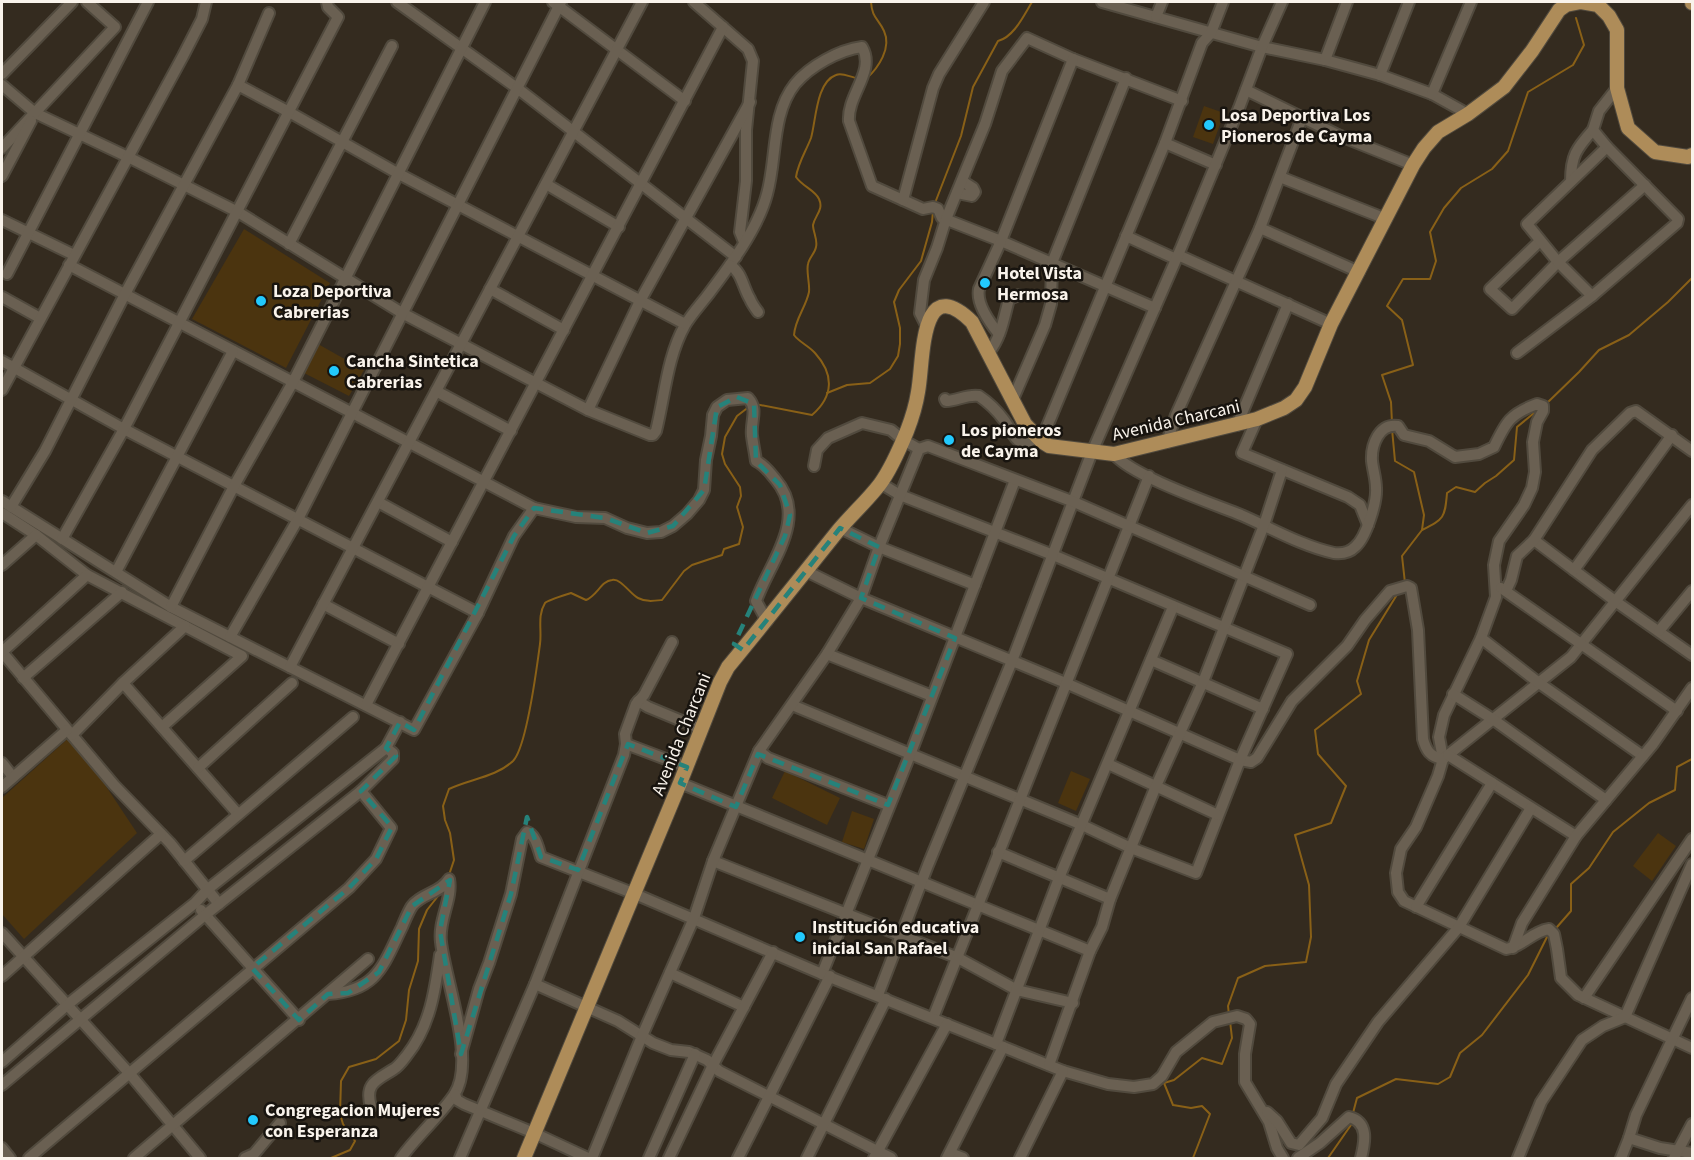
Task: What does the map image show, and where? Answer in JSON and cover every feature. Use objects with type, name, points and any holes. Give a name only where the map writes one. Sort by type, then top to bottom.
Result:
[{"type":"main road","name":"Avenida Charcani","points":[[1038,438],[1049,446],[1060,449],[1114,454],[1237,425],[1284,408],[1296,400],[1305,387],[1331,324],[1424,148],[1438,132],[1468,114],[1504,87],[1532,51],[1559,10],[1566,5],[1581,2],[1598,5],[1609,16],[1617,30],[1617,88],[1628,128],[1655,152],[1688,157],[1692,154]]},
{"type":"main road","points":[[926,325],[931,314],[941,307],[955,308],[972,322],[1022,417],[1038,438]]},
{"type":"main road","name":"Avenida Charcani","points":[[524,1158],[681,783],[720,682],[728,667],[840,528],[880,483],[903,440],[913,412],[918,392],[926,325]]},
{"type":"street","points":[[2,74],[72,2]]},
{"type":"street","points":[[2,148],[19,127],[35,113],[115,27],[87,2]]},
{"type":"street","points":[[7,274],[148,2]]},
{"type":"street","points":[[2,390],[202,19],[206,2]]},
{"type":"street","points":[[62,539],[124,429],[338,17],[328,7],[327,2]]},
{"type":"street","points":[[397,2],[517,88],[685,218],[733,261],[745,285],[748,297],[758,312]]},
{"type":"street","points":[[171,607],[234,486],[293,382],[485,2]]},
{"type":"street","points":[[290,667],[642,2]]},
{"type":"street","points":[[694,2],[748,49],[753,61],[747,130],[746,181],[740,232],[744,242]]},
{"type":"street","points":[[903,200],[933,88],[939,74],[984,2]]},
{"type":"street","points":[[1102,2],[1262,47],[1325,60],[1380,75],[1432,94],[1468,114]]},
{"type":"street","points":[[1156,17],[1162,2]]},
{"type":"street","points":[[945,399],[952,401],[961,397],[979,396],[1004,420],[1020,442],[1026,445],[1038,438],[1126,236],[1182,100],[1202,43],[1211,33],[1223,2]]},
{"type":"street","points":[[807,1158],[825,1124],[882,997],[921,882],[1012,662],[1092,452],[1216,165],[1282,2]]},
{"type":"street","points":[[1325,60],[1347,2]]},
{"type":"street","points":[[1380,75],[1409,2]]},
{"type":"street","points":[[1432,94],[1471,2]]},
{"type":"street","points":[[230,637],[298,519],[558,3],[685,100]]},
{"type":"street","points":[[5,507],[45,452],[125,294],[238,86],[269,13]]},
{"type":"street","points":[[366,705],[723,27]]},
{"type":"street","points":[[926,325],[920,313],[924,280],[985,124],[1002,71],[1027,38],[1073,59],[1182,100]]},
{"type":"street","points":[[289,244],[392,46]]},
{"type":"street","points":[[2,85],[35,113],[238,212],[402,313],[588,410],[650,435],[654,434],[667,375],[685,324],[733,261],[759,216],[772,176],[777,133],[785,100],[796,83],[836,53],[850,49],[862,47],[866,55],[867,65],[848,110],[849,121],[873,186],[923,209],[933,207],[938,209],[941,218],[1001,241],[1155,308]]},
{"type":"street","points":[[999,334],[983,310],[978,294],[1073,59]]},
{"type":"street","points":[[1013,399],[1045,325],[1051,304],[1052,263],[1126,78]]},
{"type":"street","points":[[238,86],[290,112],[399,174],[685,324]]},
{"type":"street","points":[[1571,181],[1571,161],[1593,130],[1599,111],[1617,88]]},
{"type":"street","points":[[1246,90],[1338,135],[1413,165]]},
{"type":"street","points":[[588,410],[640,301],[750,102]]},
{"type":"street","points":[[2,176],[35,113]]},
{"type":"street","points":[[1167,442],[1176,415],[1260,228],[1302,118]]},
{"type":"street","points":[[1517,353],[1592,296],[1677,223],[1678,219],[1593,130]]},
{"type":"street","points":[[1165,142],[1216,165]]},
{"type":"street","points":[[1592,296],[1540,241],[1528,226],[1528,221],[1607,147]]},
{"type":"street","points":[[1280,177],[1386,219]]},
{"type":"street","points":[[957,193],[972,196],[975,192],[962,181]]},
{"type":"street","points":[[546,184],[618,227]]},
{"type":"street","points":[[1540,241],[1490,289],[1512,309],[1558,262],[1645,185]]},
{"type":"street","points":[[2,220],[28,233],[125,294],[534,508],[576,517],[605,518],[627,528],[647,533],[661,532],[673,526],[687,514],[704,490],[713,415],[717,407],[727,400],[748,398],[754,404],[755,409],[751,434],[756,461],[764,465],[780,485],[786,496],[790,514],[785,536],[756,601],[766,621]]},
{"type":"street","points":[[1260,228],[1359,272]]},
{"type":"street","points":[[1126,236],[1331,324]]},
{"type":"street","points":[[490,289],[564,330]]},
{"type":"street","points":[[988,352],[994,346],[999,334],[1009,299],[1019,296]]},
{"type":"street","points":[[2,297],[40,318]]},
{"type":"street","points":[[1237,425],[1288,304]]},
{"type":"street","points":[[116,572],[233,351]]},
{"type":"street","points":[[2,361],[124,429],[478,613]]},
{"type":"street","points":[[436,391],[511,431]]},
{"type":"street","points":[[1114,454],[1121,462],[1149,476],[1315,548],[1346,553],[1362,539],[1368,525],[1377,489],[1372,458],[1374,444],[1385,428],[1392,425],[1398,426],[1404,435],[1429,441],[1455,457],[1465,456],[1479,454],[1494,447],[1504,425],[1521,409],[1537,404],[1543,406],[1533,442],[1535,472],[1532,488],[1524,505],[1499,542],[1494,565],[1501,588],[1677,711]]},
{"type":"street","points":[[1445,757],[1439,737],[1444,715],[1481,638],[1501,588],[1511,580],[1517,556],[1534,540],[1593,450],[1630,413],[1636,411],[1692,451]]},
{"type":"street","points":[[1004,420],[1022,417]]},
{"type":"street","points":[[1257,419],[1242,453],[1348,497],[1360,505],[1368,525]]},
{"type":"street","points":[[814,466],[817,450],[828,438],[862,423],[891,430],[919,449],[928,446],[1074,502],[1310,605]]},
{"type":"street","points":[[1574,570],[1672,435]]},
{"type":"street","points":[[455,1094],[457,1100],[590,1158],[694,918],[713,861],[759,751],[827,654],[861,598],[919,449]]},
{"type":"street","points":[[1049,1065],[1090,951],[1102,927],[1110,899],[1156,786],[1203,682],[1264,525],[1282,470]]},
{"type":"street","points":[[933,1018],[1149,476]]},
{"type":"street","points":[[738,1158],[826,975],[846,914],[1016,480]]},
{"type":"street","points":[[792,705],[1082,825],[1131,848],[1196,873],[1240,759],[1287,654],[1109,578],[900,495],[880,483]]},
{"type":"street","points":[[378,502],[452,542]]},
{"type":"street","points":[[1692,505],[1571,657],[1445,757],[1416,827],[1401,849],[1396,873],[1398,892],[1404,900],[1506,949],[1513,948],[1543,930],[1551,932],[1561,978],[1578,995],[1692,1048]]},
{"type":"street","points":[[5,507],[36,535],[87,574],[242,656],[162,727]]},
{"type":"street","points":[[5,507],[62,539],[171,607],[414,730],[478,613],[514,536],[534,508]]},
{"type":"street","points":[[840,528],[879,547],[975,585]]},
{"type":"street","points":[[2,564],[36,535]]},
{"type":"street","points":[[1534,540],[1692,655]]},
{"type":"street","points":[[806,571],[861,598],[1251,762],[1257,758],[1292,701],[1347,646],[1365,620],[1390,591],[1407,585],[1411,588],[1418,630],[1423,739],[1426,749],[1431,756],[1445,757],[1492,783],[1576,836]]},
{"type":"street","points":[[87,574],[2,652],[219,904]]},
{"type":"street","points":[[1659,631],[1692,591]]},
{"type":"street","points":[[23,678],[122,592]]},
{"type":"street","points":[[323,604],[399,644]]},
{"type":"street","points":[[963,1158],[948,1156],[999,1045],[1059,878],[1173,607]]},
{"type":"street","points":[[2,787],[70,732],[185,626]]},
{"type":"street","points":[[1481,638],[1539,683],[1643,756]]},
{"type":"street","points":[[460,1158],[535,984],[624,755],[627,744],[625,734],[639,701],[672,642]]},
{"type":"street","points":[[827,654],[932,696]]},
{"type":"street","points":[[1152,660],[1263,709]]},
{"type":"street","points":[[123,683],[238,814]]},
{"type":"street","points":[[198,768],[292,683]]},
{"type":"street","points":[[1513,948],[1522,923],[1576,836],[1643,756],[1692,688]]},
{"type":"street","points":[[1454,694],[1606,800]]},
{"type":"street","points":[[639,701],[701,729]]},
{"type":"street","points":[[184,861],[353,717]]},
{"type":"street","points":[[2,1062],[67,1005],[195,903],[208,889],[386,748],[400,722]]},
{"type":"street","points":[[627,744],[687,767]]},
{"type":"street","points":[[2,1085],[205,915],[360,790],[393,759],[393,753],[386,748]]},
{"type":"street","points":[[759,751],[768,758],[888,805]]},
{"type":"street","points":[[2,763],[13,777]]},
{"type":"street","points":[[1108,764],[1218,815]]},
{"type":"street","points":[[681,783],[1090,951]]},
{"type":"street","points":[[1416,907],[1492,783]]},
{"type":"street","points":[[29,1158],[349,888],[376,859],[392,828],[360,790]]},
{"type":"street","points":[[1258,1104],[1277,1121],[1291,1143],[1299,1146],[1322,1118],[1336,1084],[1378,1022],[1459,927],[1531,808]]},
{"type":"street","points":[[461,1054],[479,989],[511,894],[522,839],[527,832],[535,839],[541,857],[578,870],[826,975],[1063,1071],[1108,1084],[1134,1087],[1153,1084],[1162,1076],[1176,1052],[1213,1022],[1237,1016],[1246,1018],[1250,1024],[1245,1054],[1245,1082],[1269,1122],[1277,1148],[1283,1158]]},
{"type":"street","points":[[2,976],[161,834]]},
{"type":"street","points":[[1584,998],[1689,853],[1692,839]]},
{"type":"street","points":[[998,852],[1110,899]]},
{"type":"street","points":[[713,861],[958,958],[1017,990],[1073,1003]]},
{"type":"street","points":[[1518,1158],[1541,1102],[1582,1040],[1603,1026],[1625,1017],[1692,864]]},
{"type":"street","points":[[328,994],[348,993],[379,972],[412,906],[428,894],[445,886],[449,879],[451,889],[442,923],[436,983],[423,1032],[396,1068],[373,1083],[368,1095],[371,1107]]},
{"type":"street","points":[[195,903],[299,1020]]},
{"type":"street","points":[[2,933],[130,1074],[200,1158]]},
{"type":"street","points":[[401,1158],[455,1094],[462,1073],[458,1026],[441,943]]},
{"type":"street","points":[[669,1158],[713,1065],[773,952]]},
{"type":"street","points":[[134,1158],[368,959]]},
{"type":"street","points":[[670,973],[744,1007]]},
{"type":"street","points":[[535,984],[618,1022],[653,1043],[671,1050],[695,1054],[707,1060],[719,1071],[825,1124],[876,1155],[891,1158]]},
{"type":"street","points":[[1621,1158],[1636,1115],[1692,998]]},
{"type":"street","points":[[876,1155],[947,1024]]},
{"type":"street","points":[[649,1158],[695,1054]]},
{"type":"street","points":[[1020,1158],[1063,1071]]},
{"type":"street","points":[[1298,1158],[1353,1118],[1362,1125],[1364,1135],[1361,1158]]},
{"type":"street","points":[[244,1158],[254,1154],[280,1123]]},
{"type":"street","points":[[1676,1155],[1692,1124]]},
{"type":"street","points":[[1629,1138],[1676,1155],[1692,1153]]},
{"type":"street","points":[[2,1148],[10,1158]]},
{"type":"highlighted area","points":[[737,397],[754,404],[756,461],[780,485],[790,515],[785,536],[734,644],[743,650],[840,528],[879,547],[861,598],[955,638],[888,805],[758,754],[736,807],[680,783],[687,767],[628,744],[578,870],[541,857],[527,817],[511,894],[461,1054],[440,931],[450,880],[412,906],[379,972],[348,993],[328,994],[299,1020],[252,968],[349,888],[376,859],[392,827],[361,791],[396,756],[386,748],[400,722],[414,730],[514,536],[534,508],[605,518],[647,533],[673,526],[704,490],[717,407]]},
{"type":"shaded area","name":"Losa Deportiva Los Pioneros de Cayma","points":[[1204,106],[1224,113],[1213,144],[1193,137]]},
{"type":"shaded area","name":"Loza Deportiva Cabrerias","points":[[244,229],[330,283],[286,368],[192,319]]},
{"type":"shaded area","name":"Cancha Sintetica Cabrerias","points":[[318,344],[364,370],[349,396],[304,373]]},
{"type":"shaded area","points":[[72,735],[137,833],[24,939],[2,914],[2,798]]},
{"type":"shaded area","points":[[785,771],[840,798],[827,825],[772,798]]},
{"type":"shaded area","points":[[1071,771],[1090,779],[1076,811],[1058,803]]},
{"type":"shaded area","points":[[852,811],[874,819],[864,849],[842,842]]},
{"type":"shaded area","points":[[1658,833],[1676,846],[1652,881],[1633,866]]},
{"type":"waterway","points":[[867,78],[883,57],[886,44],[884,31],[874,15],[871,2]]},
{"type":"waterway","points":[[935,203],[961,136],[973,87],[998,41],[1014,30],[1032,2]]},
{"type":"waterway","points":[[1392,423],[1391,402],[1382,375],[1413,365],[1402,320],[1387,306],[1403,279],[1430,279],[1436,261],[1430,232],[1444,208],[1461,188],[1492,169],[1508,151],[1528,92],[1573,65],[1584,45],[1576,18]]},
{"type":"waterway","points":[[755,404],[812,415],[828,393],[826,369],[813,351],[794,335],[809,292],[808,267],[816,244],[813,225],[820,209],[817,196],[796,177],[811,138],[824,85],[829,79],[839,74],[858,78]]},
{"type":"waterway","points":[[827,393],[847,385],[870,383],[890,369],[898,356],[900,328],[894,302],[899,290],[921,261],[933,211]]},
{"type":"waterway","points":[[1546,404],[1599,350],[1629,335],[1692,278]]},
{"type":"waterway","points":[[449,875],[454,860],[443,806],[449,789],[499,771],[513,761],[518,753],[531,706],[540,644],[540,618],[545,603],[571,593],[586,600],[605,583],[612,580],[619,581],[641,599],[662,600],[684,571],[692,565],[722,555],[724,549],[739,544],[743,527],[737,507],[741,496],[740,487],[725,464],[722,454],[725,437],[737,416],[750,406]]},
{"type":"waterway","points":[[1422,530],[1442,517],[1447,493],[1456,487],[1475,492],[1514,460],[1517,427],[1539,409]]},
{"type":"waterway","points":[[1392,429],[1395,461],[1414,472],[1424,515],[1422,530],[1402,556],[1405,583]]},
{"type":"waterway","points":[[1229,1015],[1228,1006],[1238,978],[1265,966],[1306,962],[1311,937],[1309,885],[1295,835],[1331,823],[1346,786],[1318,754],[1315,730],[1361,694],[1357,681],[1369,640],[1398,593]]},
{"type":"waterway","points":[[1557,927],[1571,911],[1571,884],[1589,868],[1613,832],[1649,803],[1675,790],[1677,767],[1692,759]]},
{"type":"waterway","points":[[331,1158],[350,1150],[355,1141],[343,1124],[340,1114],[341,1081],[349,1067],[376,1059],[399,1041],[406,1020],[409,990],[418,961],[419,929],[427,910],[442,891]]},
{"type":"waterway","points":[[1353,1113],[1357,1098],[1396,1079],[1438,1084],[1450,1077],[1460,1053],[1482,1035],[1528,975],[1547,937]]},
{"type":"waterway","points":[[1193,1158],[1210,1114],[1202,1106],[1191,1108],[1173,1105],[1164,1083],[1174,1080],[1202,1058],[1222,1064],[1232,1038],[1230,1021]]},
{"type":"waterway","points":[[1328,1158],[1351,1125]]},
{"type":"place","name":"Losa Deportiva Los Pioneros de Cayma","points":[[1209,125]]},
{"type":"place","name":"Hotel Vista Hermosa","points":[[985,283]]},
{"type":"place","name":"Loza Deportiva Cabrerias","points":[[261,301]]},
{"type":"place","name":"Cancha Sintetica Cabrerias","points":[[334,371]]},
{"type":"place","name":"Los pioneros de Cayma","points":[[949,440]]},
{"type":"place","name":"Institución educativa inicial San Rafael","points":[[800,937]]},
{"type":"place","name":"Congregacion Mujeres con Esperanza","points":[[253,1120]]}]
